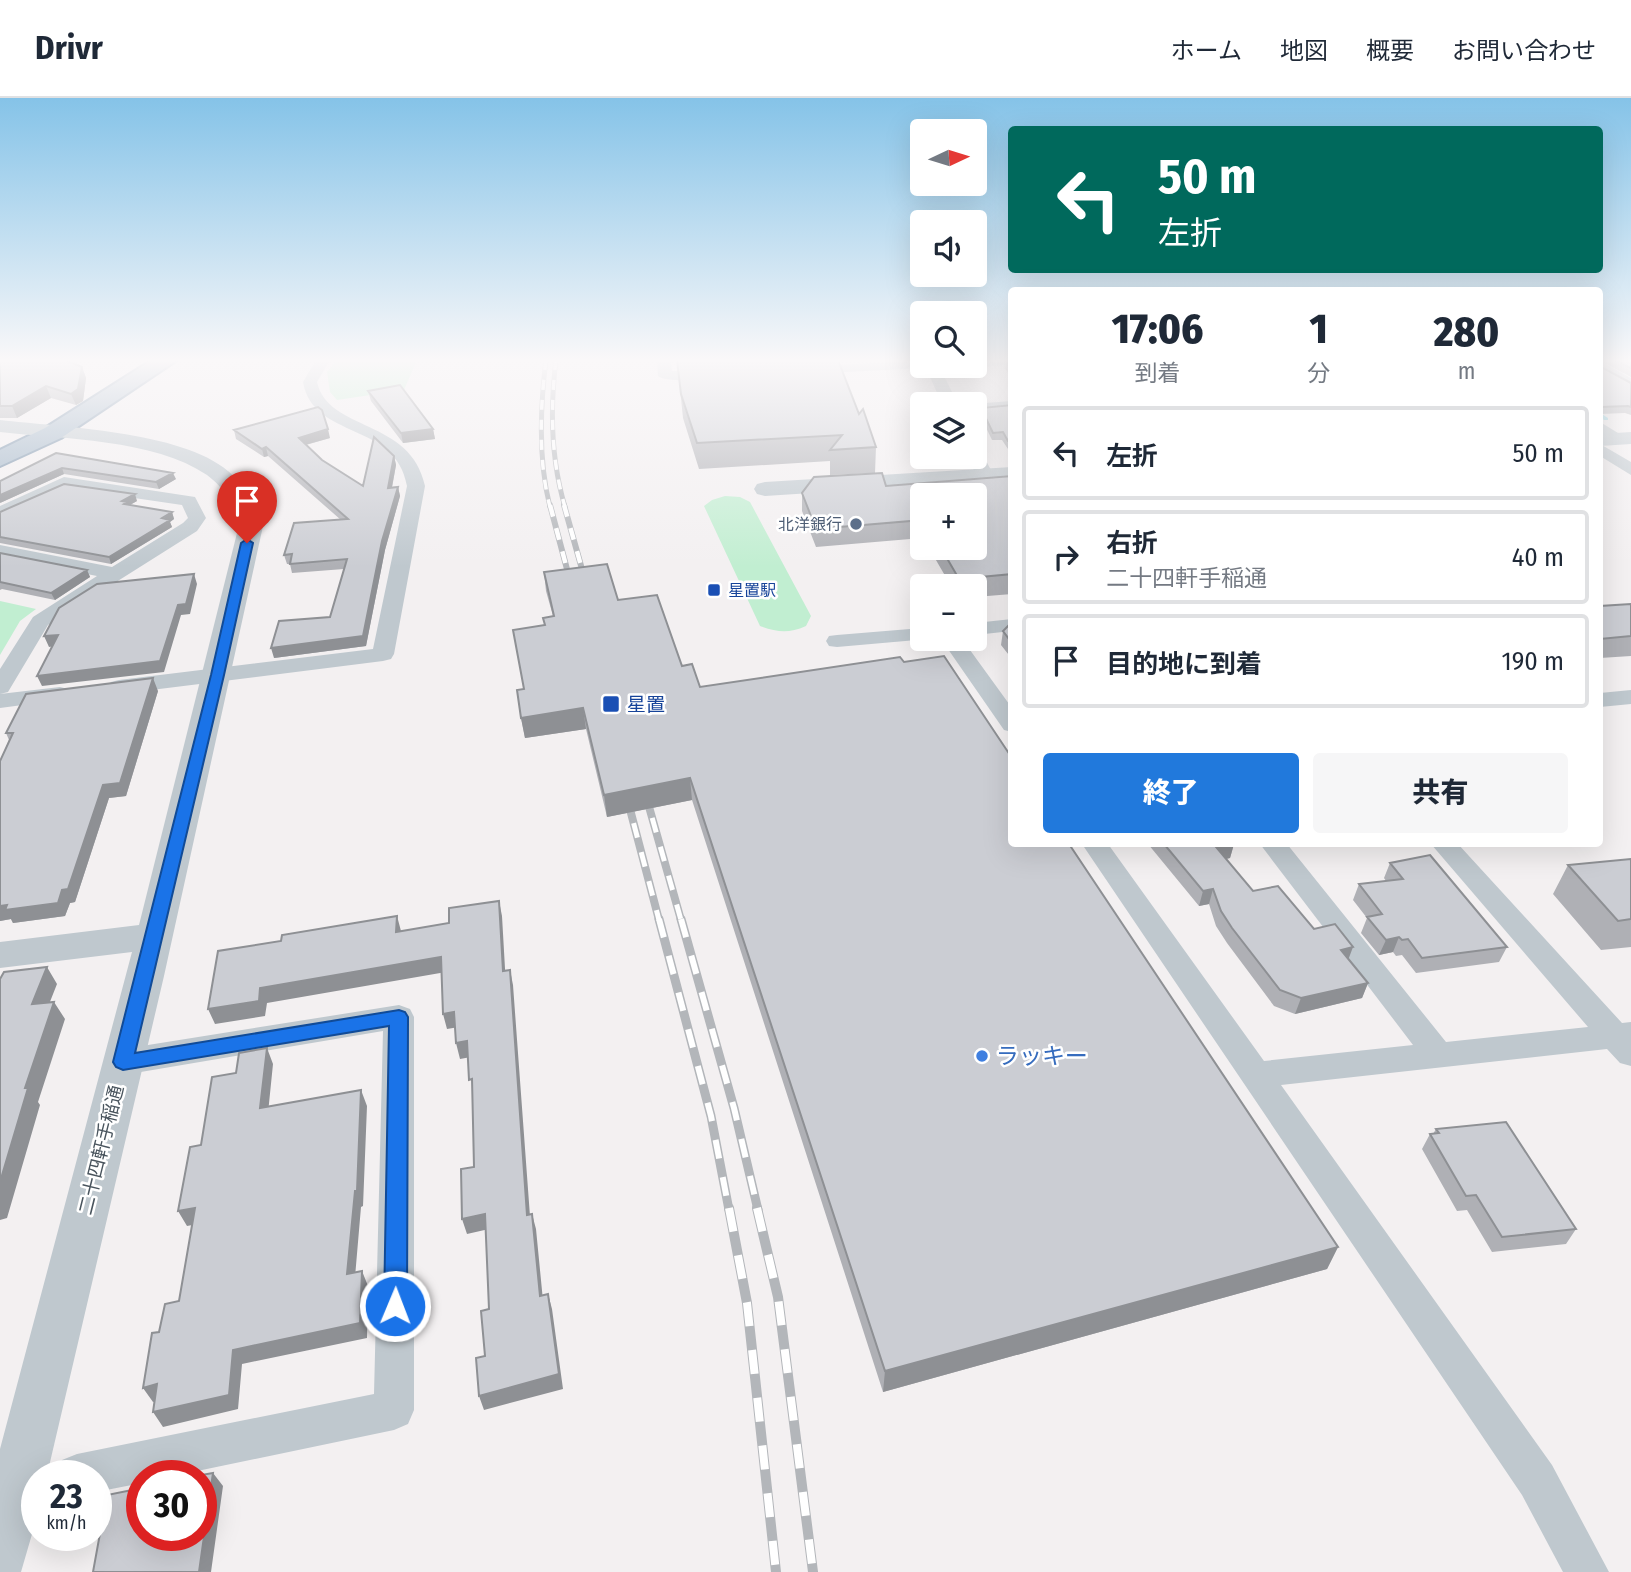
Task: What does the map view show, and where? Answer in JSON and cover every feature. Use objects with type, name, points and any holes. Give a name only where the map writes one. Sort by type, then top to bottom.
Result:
[{"type":"highway","points":[[0,446],[47,429]]},
{"type":"highway","points":[[0,459],[48,429]]},
{"type":"street","name":"二十四軒手稲通","points":[[0,1554],[218,675],[253,517],[234,489],[207,466],[157,449],[25,429]]},
{"type":"street","points":[[0,701],[383,654],[416,473],[405,457],[385,440],[364,429]]},
{"type":"street","points":[[1609,438],[1631,470]]},
{"type":"street","points":[[987,467],[1008,471]]},
{"type":"street","points":[[765,489],[943,469]]},
{"type":"street","points":[[0,513],[64,482],[190,501],[197,519],[190,527],[40,621],[0,687]]},
{"type":"street","points":[[0,551],[115,574]]},
{"type":"street","points":[[987,628],[1008,625]]},
{"type":"street","points":[[837,641],[910,635]]},
{"type":"street","points":[[960,651],[1008,719]]},
{"type":"street","points":[[1603,700],[1631,697]]},
{"type":"street","points":[[1096,847],[1537,1480],[1587,1572]]},
{"type":"street","points":[[1275,847],[1438,1054]]},
{"type":"street","points":[[1447,847],[1626,1041]]},
{"type":"street","points":[[0,955],[154,936]]},
{"type":"street","points":[[112,1468],[394,1410],[399,1017],[123,1062]]},
{"type":"street","points":[[1256,1074],[1438,1054],[1626,1041]]},
{"type":"green space","points":[[725,496],[740,497],[750,502],[811,616],[806,626],[783,631],[760,626],[704,506]]},
{"type":"green space","points":[[0,601],[36,609],[20,621],[0,655]]},
{"type":"building","points":[[328,429],[299,438],[322,460],[363,486],[374,437],[394,456],[388,488],[398,487],[382,541],[363,636],[271,648],[279,621],[330,617],[347,559],[290,564],[292,554],[284,555],[294,523],[348,519],[266,447],[262,449],[234,430]]},
{"type":"building","points":[[398,429],[433,429],[401,433]]},
{"type":"building","points":[[692,429],[870,429],[876,447],[830,450],[842,435],[697,443]]},
{"type":"building","points":[[991,429],[1008,429],[1008,441],[1003,432],[993,433]]},
{"type":"building","points":[[56,453],[173,473],[156,482],[62,468],[0,495],[0,481]]},
{"type":"building","points":[[882,473],[886,486],[910,484],[910,521],[816,529],[802,493],[814,477]]},
{"type":"building","points":[[1008,476],[1008,574],[987,576],[987,574],[956,574],[948,560],[987,560],[987,483],[924,483]]},
{"type":"building","points":[[64,484],[135,494],[122,501],[127,502],[124,504],[172,512],[162,518],[170,520],[109,557],[0,537],[0,512]]},
{"type":"building","points":[[0,553],[87,570],[51,593],[0,582]]},
{"type":"building","name":"ラッキー","points":[[607,564],[618,600],[657,595],[682,666],[692,664],[700,687],[900,657],[904,662],[944,656],[1008,752],[1008,847],[1071,847],[1338,1247],[885,1371],[690,778],[604,795],[583,708],[521,718],[517,690],[524,689],[513,630],[545,625],[543,618],[554,616],[544,572]]},
{"type":"building","points":[[194,574],[186,604],[178,605],[160,661],[37,676],[58,635],[44,636],[59,608],[97,584]]},
{"type":"building","points":[[1631,604],[1631,636],[1603,639],[1603,606]]},
{"type":"building","points":[[153,678],[120,783],[103,785],[68,889],[62,890],[58,903],[5,910],[7,905],[0,906],[0,761],[13,733],[6,733],[26,694]]},
{"type":"building","points":[[1166,847],[1216,847],[1253,891],[1278,886],[1314,929],[1335,924],[1353,947],[1341,950],[1368,983],[1301,998],[1280,990],[1232,928],[1221,911],[1213,889],[1203,891]]},
{"type":"building","points":[[1430,855],[1507,947],[1422,958],[1408,939],[1402,940],[1399,937],[1386,940],[1367,917],[1382,914],[1359,884],[1403,879],[1390,863]]},
{"type":"building","points":[[1631,859],[1631,919],[1618,921],[1568,865]]},
{"type":"building","points":[[499,901],[503,971],[510,970],[527,1215],[532,1214],[540,1296],[548,1294],[559,1374],[479,1396],[476,1358],[485,1356],[481,1311],[489,1309],[485,1214],[462,1219],[461,1169],[474,1167],[472,1079],[469,1080],[467,1041],[456,1043],[454,1012],[443,1014],[441,957],[260,988],[259,1001],[208,1009],[218,951],[281,941],[282,935],[397,916],[396,932],[449,923],[449,908]]},
{"type":"building","points":[[47,967],[32,1004],[54,1002],[25,1088],[28,1088],[0,1182],[0,979],[4,972]]},
{"type":"building","points":[[267,1048],[260,1108],[361,1090],[357,1191],[347,1274],[362,1271],[360,1323],[233,1350],[229,1395],[153,1412],[157,1384],[143,1388],[152,1333],[159,1332],[165,1304],[179,1301],[195,1208],[178,1211],[190,1147],[201,1145],[212,1077],[236,1073],[239,1053]]},
{"type":"building","points":[[1506,1122],[1576,1229],[1502,1237],[1476,1195],[1466,1196],[1430,1134],[1439,1133],[1436,1129]]},
{"type":"building","points":[[126,1491],[126,1551],[202,1551],[199,1572],[93,1572],[97,1551],[112,1551],[112,1494]]},
{"type":"railway","points":[[541,429],[543,471],[550,507]]},
{"type":"railway","points":[[553,429],[557,471],[565,507]]},
{"type":"railway","points":[[550,505],[572,588]]},
{"type":"railway","points":[[564,505],[587,587]]},
{"type":"railway","points":[[644,789],[681,920]]},
{"type":"railway","points":[[626,794],[659,920]]},
{"type":"railway","points":[[659,919],[711,1116],[729,1210]]},
{"type":"railway","points":[[681,919],[734,1108],[758,1210]]},
{"type":"railway","points":[[729,1208],[747,1303],[776,1572]]},
{"type":"railway","points":[[757,1208],[778,1297],[813,1572]]},
{"type":"place","name":"北洋銀行","points":[[856,524]]},
{"type":"place","name":"星置駅","points":[[714,590]]},
{"type":"place","name":"星置","points":[[611,704]]},
{"type":"place","name":"ラッキー","points":[[982,1056]]},
{"type":"route","points":[[247,543],[218,675],[123,1062],[399,1017],[395,1306]]}]
